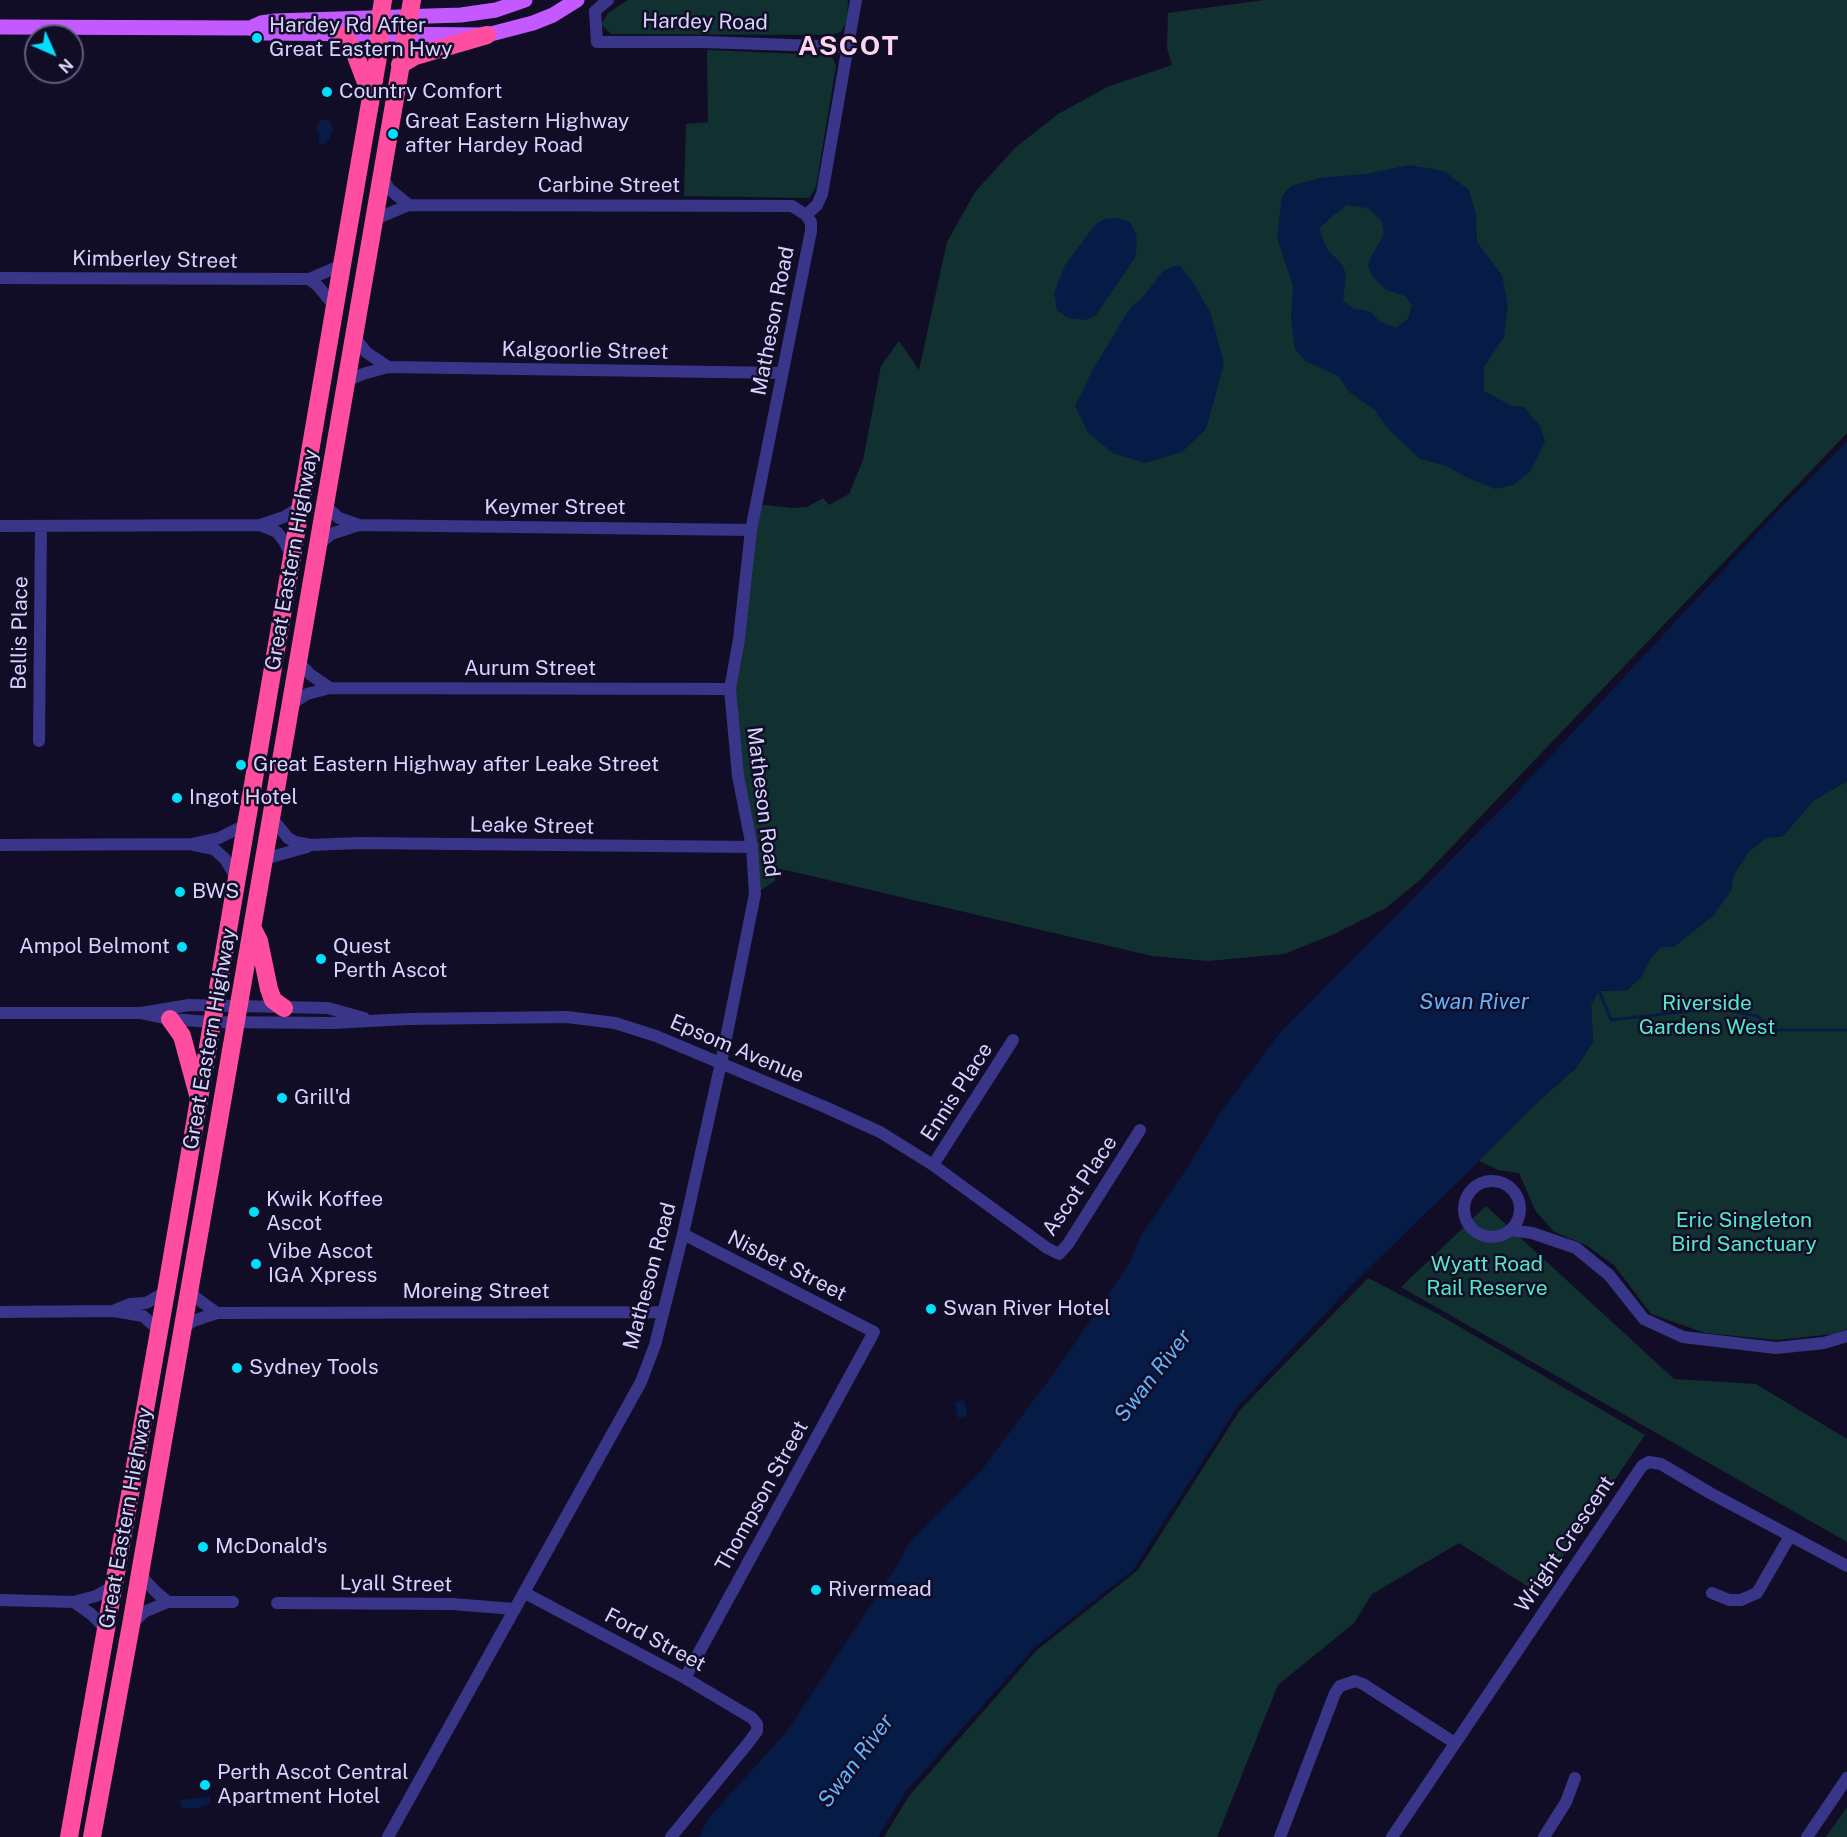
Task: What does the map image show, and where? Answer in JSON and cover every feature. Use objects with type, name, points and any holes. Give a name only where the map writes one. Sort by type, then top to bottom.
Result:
[{"type":"highway","name":"Great Eastern Highway","points":[[69,1837],[166,1292],[379,51],[383,0]]},
{"type":"highway","name":"Great Eastern Highway","points":[[92,1837],[190,1289],[412,0]]},
{"type":"highway","points":[[342,35],[353,48],[371,94]]},
{"type":"highway","points":[[400,65],[415,56],[487,35]]},
{"type":"highway","points":[[252,927],[259,941],[273,1000],[284,1008]]},
{"type":"highway","points":[[170,1019],[182,1036],[199,1099]]},
{"type":"highway","points":[[120,1549],[130,1527],[150,1408],[154,1403],[158,1403],[167,1411]]},
{"type":"highway","points":[[75,1802],[82,1806],[87,1801],[108,1698],[121,1677]]},
{"type":"main road","points":[[407,27],[481,13],[525,0]]},
{"type":"main road","points":[[250,28],[274,21],[407,27],[487,35],[533,23],[553,15],[577,0]]},
{"type":"main road","points":[[0,27],[250,28],[263,33],[342,35],[380,27]]},
{"type":"street","name":"Hardey Road","points":[[608,0],[595,11],[597,42],[704,42],[849,47]]},
{"type":"street","points":[[806,215],[817,205],[822,194],[856,0]]},
{"type":"street","points":[[381,175],[389,189],[409,205]]},
{"type":"street","name":"Carbine Street","points":[[373,220],[409,205],[792,206],[806,215]]},
{"type":"street","name":"Matheson Road","points":[[388,1837],[641,1382],[655,1345],[683,1234],[721,1063],[755,894],[752,848],[738,776],[730,689],[739,639],[751,530],[811,231],[811,222],[806,215]]},
{"type":"street","name":"Kimberley Street","points":[[0,278],[309,279],[342,265]]},
{"type":"street","points":[[309,279],[318,286],[335,307]]},
{"type":"street","points":[[353,335],[366,352],[388,367]]},
{"type":"street","name":"Kalgoorlie Street","points":[[345,381],[388,367],[782,373]]},
{"type":"street","name":"Keymer Street","points":[[324,505],[339,518],[359,525]]},
{"type":"street","points":[[0,526],[261,525],[276,521],[300,507]]},
{"type":"street","points":[[261,525],[277,532],[291,555]]},
{"type":"street","name":"Keymer Street","points":[[317,547],[331,534],[359,525],[751,530]]},
{"type":"street","name":"Bellis Place","points":[[39,741],[41,526]]},
{"type":"street","points":[[297,661],[311,675],[330,688]]},
{"type":"street","name":"Aurum Street","points":[[290,705],[307,694],[330,688],[730,689]]},
{"type":"street","name":"Leake Street","points":[[271,817],[288,838],[311,845],[359,843],[752,848]]},
{"type":"street","points":[[0,845],[192,844],[219,838],[245,825]]},
{"type":"street","points":[[192,844],[214,849],[225,858],[237,879]]},
{"type":"street","name":"Leake Street","points":[[264,859],[311,845]]},
{"type":"street","name":"Epsom Avenue","points":[[0,1012],[141,1013],[189,1005],[213,1014]]},
{"type":"street","name":"Epsom Avenue","points":[[237,1015],[284,1008],[328,1008],[371,1020]]},
{"type":"street","name":"Epsom Avenue","points":[[141,1013],[170,1019],[213,1014],[330,1023],[371,1020],[567,1017],[615,1023],[656,1036],[880,1132],[933,1165],[1047,1248]]},
{"type":"street","name":"Ennis Place","points":[[933,1165],[1013,1040]]},
{"type":"street","name":"Ascot Place","points":[[1047,1248],[1059,1254],[1068,1244],[1140,1130]]},
{"type":"street","points":[[1510,1230],[1520,1215],[1515,1192],[1502,1182],[1491,1180],[1473,1188],[1464,1212],[1466,1221],[1473,1230],[1487,1237],[1497,1236],[1510,1230],[1532,1233],[1576,1248],[1609,1275],[1644,1319],[1683,1337],[1776,1348],[1824,1343],[1847,1336]]},
{"type":"street","name":"Nisbet Street","points":[[683,1234],[874,1332]]},
{"type":"street","points":[[190,1289],[206,1306],[217,1313]]},
{"type":"street","points":[[114,1311],[130,1304],[146,1303],[166,1292]]},
{"type":"street","points":[[0,1312],[114,1311],[142,1316],[159,1330]]},
{"type":"street","name":"Moreing Street","points":[[183,1328],[193,1321],[217,1313],[663,1312]]},
{"type":"street","name":"Thompson Street","points":[[685,1678],[874,1332]]},
{"type":"street","name":"Wright Crescent","points":[[1398,1835],[1455,1743],[1641,1466],[1649,1462],[1661,1464],[1847,1566]]},
{"type":"street","points":[[1712,1593],[1729,1599],[1741,1600],[1757,1593],[1790,1536]]},
{"type":"street","points":[[140,1575],[168,1602]]},
{"type":"street","points":[[0,1600],[74,1602],[96,1596],[114,1586]]},
{"type":"street","name":"Ford Street","points":[[525,1593],[685,1678],[752,1718],[757,1724],[757,1731],[671,1837]]},
{"type":"street","points":[[74,1602],[106,1629]]},
{"type":"street","points":[[131,1625],[144,1611],[168,1602],[233,1602]]},
{"type":"street","name":"Lyall Street","points":[[277,1603],[452,1604],[515,1609]]},
{"type":"street","points":[[1280,1837],[1340,1686],[1355,1681],[1363,1683],[1455,1743]]},
{"type":"street","points":[[1544,1837],[1566,1802],[1575,1778]]},
{"type":"street","points":[[1808,1837],[1847,1778]]},
{"type":"green space","points":[[628,0],[848,0],[847,20],[841,32],[831,35],[611,34],[601,24],[609,12]]},
{"type":"green space","points":[[1264,0],[1847,0],[1847,433],[1421,879],[1386,908],[1334,934],[1284,954],[1208,961],[1152,956],[777,868],[775,881],[755,894],[730,689],[756,504],[792,508],[807,507],[823,498],[829,505],[849,494],[863,460],[881,366],[899,341],[919,370],[947,242],[975,192],[1015,148],[1058,114],[1107,87],[1172,65],[1167,48],[1168,13]]},
{"type":"green space","points":[[707,50],[824,55],[833,58],[836,66],[816,187],[809,198],[684,196],[686,124],[708,122]]},
{"type":"green space","points":[[1847,781],[1847,1329],[1833,1334],[1777,1340],[1705,1333],[1651,1314],[1614,1265],[1586,1245],[1554,1232],[1535,1210],[1519,1173],[1498,1170],[1479,1161],[1530,1109],[1576,1068],[1593,1042],[1591,1004],[1599,991],[1627,990],[1641,977],[1651,958],[1661,947],[1731,891],[1733,876],[1748,852],[1766,838],[1783,836],[1813,801]]},
{"type":"green space","name":"Wyatt Road Rail Reserve","points":[[1486,1206],[1674,1379],[1756,1384],[1847,1439],[1847,1542],[1401,1287]]},
{"type":"green space","points":[[1368,1278],[1436,1313],[1645,1435],[1538,1593],[1459,1543],[1372,1594],[1354,1623],[1278,1685],[1217,1837],[884,1837],[909,1796],[1037,1650],[1138,1570],[1240,1410]]},
{"type":"green space","points":[[1847,1807],[1847,1837],[1826,1837]]},
{"type":"water","points":[[322,119],[330,121],[333,128],[330,139],[324,145],[319,143],[317,129]]},
{"type":"water","points":[[1409,165],[1444,171],[1469,190],[1476,214],[1477,242],[1502,275],[1508,306],[1504,337],[1484,367],[1484,391],[1512,406],[1524,407],[1541,427],[1545,442],[1530,472],[1513,485],[1495,489],[1444,465],[1420,459],[1387,428],[1375,410],[1349,392],[1338,376],[1305,361],[1295,349],[1291,319],[1293,286],[1277,238],[1282,196],[1291,186],[1320,178],[1366,174]],"holes":[[[1347,205],[1367,208],[1382,221],[1384,234],[1368,266],[1372,276],[1386,290],[1405,296],[1412,305],[1408,319],[1396,328],[1379,321],[1372,313],[1354,309],[1343,301],[1346,273],[1341,263],[1327,249],[1319,229]]]},
{"type":"water","points":[[1117,218],[1130,222],[1136,233],[1135,258],[1096,315],[1086,320],[1067,318],[1057,310],[1054,293],[1065,265],[1095,225],[1104,219]]},
{"type":"water","points":[[1180,266],[1193,282],[1211,314],[1224,364],[1206,429],[1182,452],[1145,463],[1113,453],[1088,433],[1075,406],[1092,371],[1130,308],[1143,297],[1163,271]]},
{"type":"water","name":"Swan River","points":[[1847,442],[1847,781],[1813,801],[1783,836],[1766,838],[1748,852],[1733,876],[1731,891],[1713,916],[1674,947],[1661,947],[1651,958],[1641,977],[1626,990],[1599,991],[1591,1004],[1593,1042],[1576,1068],[1530,1109],[1353,1284],[1238,1406],[1133,1570],[1035,1647],[906,1791],[878,1837],[699,1837],[708,1819],[787,1731],[901,1560],[907,1546],[981,1471],[1057,1369],[1131,1261],[1140,1237],[1188,1167],[1220,1113],[1278,1035],[1511,799],[1778,511]]},
{"type":"water","points":[[964,1400],[967,1416],[958,1418],[955,1402]]},
{"type":"water","points":[[210,1797],[210,1804],[194,1809],[181,1807],[180,1800]]},
{"type":"waterway","points":[[1598,988],[1611,1020],[1717,1008],[1757,1016],[1775,1030],[1847,1030]]},
{"type":"place","name":"Hardey Rd After Great Eastern Hwy","points":[[257,38]]},
{"type":"place","name":"Country Comfort","points":[[327,92]]},
{"type":"place","name":"Great Eastern Highway after Hardey Road","points":[[393,134]]},
{"type":"place","name":"Great Eastern Highway after Leake Street","points":[[241,765]]},
{"type":"place","name":"Ingot Hotel","points":[[177,798]]},
{"type":"place","name":"BWS","points":[[180,892]]},
{"type":"place","name":"Ampol Belmont","points":[[182,947]]},
{"type":"place","name":"Quest Perth Ascot","points":[[321,959]]},
{"type":"place","name":"Grill'd","points":[[282,1098]]},
{"type":"place","name":"Kwik Koffee Ascot","points":[[254,1212]]},
{"type":"place","name":"Vibe Ascot IGA Xpress","points":[[256,1264]]},
{"type":"place","name":"Swan River Hotel","points":[[931,1309]]},
{"type":"place","name":"Sydney Tools","points":[[237,1368]]},
{"type":"place","name":"McDonald's","points":[[203,1547]]},
{"type":"place","name":"Rivermead","points":[[816,1590]]},
{"type":"place","name":"Perth Ascot Central Apartment Hotel","points":[[205,1785]]},
{"type":"district","name":"ASCOT","points":[[849,47]]},
{"type":"park label","name":"Riverside Gardens West","points":[[1707,1016]]},
{"type":"park label","name":"Eric Singleton Bird Sanctuary","points":[[1744,1233]]}]
